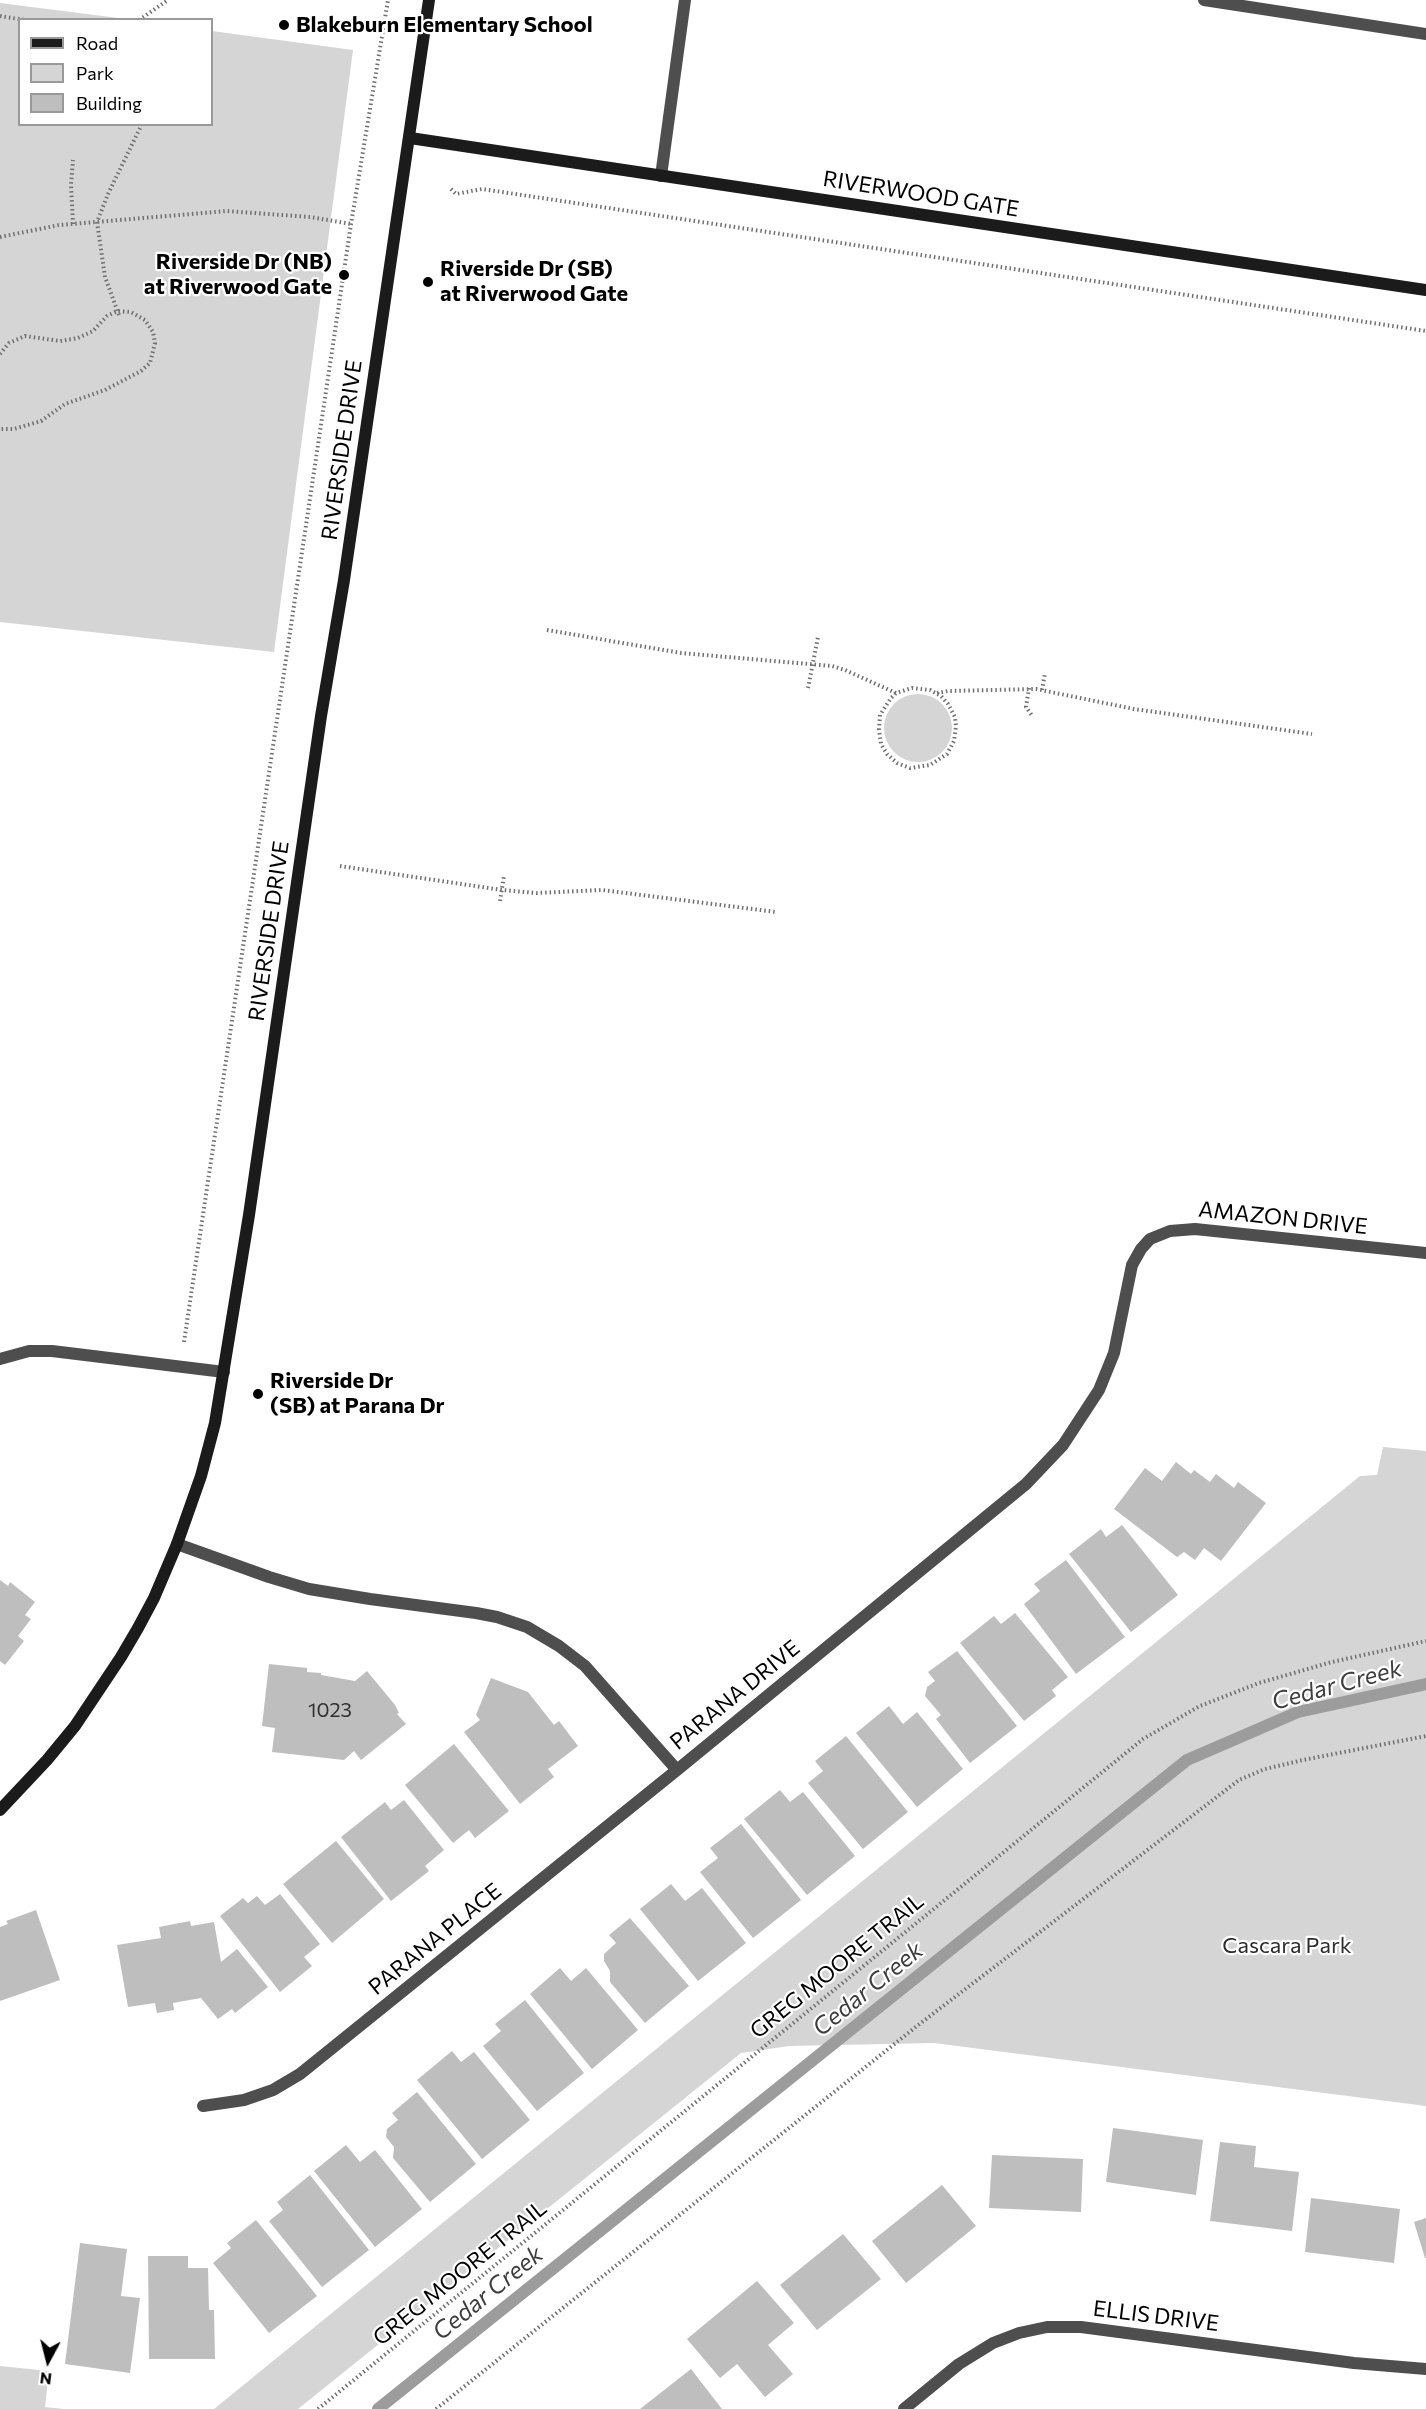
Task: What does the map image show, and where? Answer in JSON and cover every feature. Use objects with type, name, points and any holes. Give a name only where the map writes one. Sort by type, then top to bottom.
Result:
[{"type":"street","name":"RIVERSIDE DRIVE","points":[[0,1810],[47,1760],[95,1698],[142,1621],[177,1544],[205,1465],[224,1372],[429,0]]},
{"type":"street","points":[[661,176],[686,0]]},
{"type":"street","points":[[1204,0],[1426,34]]},
{"type":"street","name":"RIVERWOOD GATE","points":[[410,138],[1426,290]]},
{"type":"street","name":"AMAZON DRIVE","points":[[1141,1248],[1156,1236],[1187,1228],[1426,1252]]},
{"type":"street","name":"PARANA DRIVE","points":[[177,1544],[269,1577],[309,1588],[370,1599],[476,1613],[527,1627],[559,1646],[585,1666],[677,1770],[1005,1502],[1045,1465],[1077,1424],[1107,1372],[1122,1324],[1132,1266],[1141,1248]]},
{"type":"street","points":[[0,1359],[28,1351],[52,1351],[224,1372]]},
{"type":"street","name":"PARANA PLACE","points":[[203,2106],[244,2100],[273,2090],[300,2074],[677,1770]]},
{"type":"street","name":"ELLIS DRIVE","points":[[904,2409],[959,2364],[993,2343],[1047,2326],[1081,2327],[1354,2363],[1426,2369]]},
{"type":"path","points":[[142,18],[168,0]]},
{"type":"path","points":[[180,1367],[351,224],[388,0]]},
{"type":"path","points":[[0,16],[18,19]]},
{"type":"path","points":[[118,313],[105,277],[97,222],[141,126]]},
{"type":"path","points":[[73,224],[71,185],[74,160]]},
{"type":"path","points":[[451,189],[456,194],[482,189],[1426,331]]},
{"type":"path","points":[[0,237],[60,225],[227,211],[310,217],[351,224]]},
{"type":"path","points":[[0,354],[9,343],[25,336],[60,342],[78,339],[93,331],[107,316],[118,313],[135,314],[151,327],[155,337],[155,348],[147,366],[105,390],[58,408],[40,421],[14,429],[0,429]]},
{"type":"path","points":[[547,630],[681,653],[812,664],[845,670],[896,693]]},
{"type":"path","points":[[808,688],[818,636]]},
{"type":"path","points":[[1042,690],[1045,673]]},
{"type":"path","points":[[921,688],[937,693],[945,700],[953,713],[956,721],[956,734],[947,754],[930,765],[917,768],[897,763],[887,754],[881,744],[880,715],[896,693],[921,688]]},
{"type":"path","points":[[937,693],[1029,688],[1144,711],[1312,734]]},
{"type":"path","points":[[1029,688],[1026,707],[1033,717]]},
{"type":"path","points":[[340,866],[501,890],[537,893],[602,890],[776,912]]},
{"type":"path","points":[[500,901],[504,876]]},
{"type":"path","name":"GREG MOORE TRAIL","points":[[318,2409],[1143,1740],[1200,1706],[1259,1683],[1332,1662],[1426,1641]]},
{"type":"path","points":[[436,2409],[917,2026],[1239,1780],[1265,1769],[1303,1760],[1426,1736]]},
{"type":"green space","points":[[0,3],[118,18],[18,18],[18,126],[213,126],[213,31],[353,50],[274,652],[0,622]]},
{"type":"green space","points":[[918,694],[931,697],[942,704],[949,715],[952,728],[949,741],[942,752],[931,759],[918,762],[905,759],[894,752],[887,741],[884,728],[887,715],[894,704],[905,697]]},
{"type":"green space","name":"Cascara Park","points":[[1383,1447],[1426,1451],[1426,2106],[934,2043],[789,2046],[741,2053],[298,2409],[214,2409],[1360,1476],[1377,1475]]},
{"type":"green space","points":[[0,2366],[49,2371],[45,2407],[64,2409],[0,2409]]},
{"type":"building","points":[[1176,1462],[1191,1474],[1194,1470],[1210,1482],[1216,1474],[1234,1488],[1238,1482],[1266,1503],[1221,1561],[1204,1548],[1195,1560],[1184,1552],[1177,1557],[1114,1509],[1145,1468],[1162,1481]]},
{"type":"building","points":[[1122,1525],[1178,1595],[1131,1632],[1069,1554],[1101,1529],[1106,1537]]},
{"type":"building","points":[[1066,1560],[1125,1637],[1076,1674],[1024,1604],[1040,1591],[1034,1584]]},
{"type":"building","points":[[0,1580],[8,1586],[10,1582],[35,1602],[25,1615],[31,1619],[18,1636],[24,1641],[5,1665],[0,1661]]},
{"type":"building","points":[[1015,1613],[1068,1677],[1052,1690],[1056,1696],[1024,1721],[960,1643],[994,1616],[1001,1624]]},
{"type":"building","points":[[957,1651],[1017,1726],[970,1763],[936,1719],[941,1715],[925,1696],[927,1687],[935,1681],[928,1672]]},
{"type":"building","points":[[269,1664],[307,1668],[307,1672],[355,1681],[367,1671],[395,1705],[399,1713],[397,1714],[406,1724],[361,1760],[354,1751],[344,1760],[272,1752],[275,1728],[262,1726]]},
{"type":"building","points":[[491,1678],[528,1692],[554,1725],[559,1721],[578,1746],[548,1769],[554,1777],[520,1804],[464,1732],[480,1720],[476,1715]]},
{"type":"building","points":[[889,1706],[903,1724],[917,1712],[963,1769],[917,1807],[856,1733]]},
{"type":"building","points":[[846,1736],[908,1812],[863,1849],[808,1783],[823,1771],[815,1761]]},
{"type":"building","points":[[454,1744],[509,1811],[475,1838],[469,1830],[453,1843],[405,1785]]},
{"type":"building","points":[[780,1790],[790,1802],[803,1792],[855,1856],[807,1895],[744,1819]]},
{"type":"building","points":[[404,1800],[444,1850],[425,1866],[429,1871],[391,1901],[341,1837],[385,1802],[391,1810]]},
{"type":"building","points":[[741,1824],[801,1900],[753,1938],[700,1872],[718,1858],[710,1848]]},
{"type":"building","points":[[336,1841],[384,1899],[332,1943],[283,1884]]},
{"type":"building","points":[[671,1884],[685,1901],[702,1888],[746,1943],[698,1981],[640,1909]]},
{"type":"building","points":[[280,1894],[320,1944],[304,1957],[312,1966],[280,1992],[220,1916],[243,1898],[248,1903],[257,1896],[265,1905]]},
{"type":"building","points":[[36,1910],[60,1980],[0,2001],[0,1927],[8,1924],[6,1921]]},
{"type":"building","points":[[630,1918],[689,1986],[645,2023],[610,1982],[610,1971],[604,1961],[604,1954],[616,1943],[609,1935]]},
{"type":"building","points":[[190,1921],[191,1926],[214,1922],[221,1962],[237,1949],[268,1987],[235,2013],[232,2009],[218,2019],[201,1998],[173,2003],[174,2010],[157,2013],[155,2003],[128,2007],[117,1945],[161,1938],[159,1927]]},
{"type":"building","points":[[560,1968],[571,1981],[586,1968],[638,2030],[592,2069],[530,1994]]},
{"type":"building","points":[[525,2000],[584,2073],[537,2111],[483,2046],[501,2031],[495,2024]]},
{"type":"building","points":[[452,2051],[461,2062],[474,2052],[530,2120],[482,2159],[417,2080]]},
{"type":"building","points":[[417,2092],[476,2164],[430,2202],[393,2158],[394,2147],[386,2137],[387,2129],[398,2120],[392,2113]]},
{"type":"building","points":[[1113,2128],[1203,2140],[1196,2195],[1106,2182]]},
{"type":"building","points":[[1220,2142],[1256,2146],[1254,2167],[1299,2172],[1292,2231],[1210,2221]]},
{"type":"building","points":[[346,2145],[360,2162],[375,2150],[422,2209],[375,2247],[314,2171]]},
{"type":"building","points":[[992,2155],[1083,2159],[1081,2212],[989,2208]]},
{"type":"building","points":[[310,2175],[369,2250],[322,2287],[269,2221],[283,2210],[277,2202]]},
{"type":"building","points":[[942,2185],[976,2226],[906,2283],[872,2241]]},
{"type":"building","points":[[1311,2198],[1400,2209],[1394,2263],[1305,2252]]},
{"type":"building","points":[[1426,2218],[1426,2258],[1425,2258],[1414,2222]]},
{"type":"building","points":[[256,2220],[317,2296],[269,2333],[213,2263],[231,2248],[227,2243]]},
{"type":"building","points":[[843,2234],[881,2279],[817,2330],[780,2285]]},
{"type":"building","points":[[80,2243],[127,2249],[121,2296],[140,2298],[130,2373],[65,2364]]},
{"type":"building","points":[[148,2256],[188,2256],[188,2268],[208,2268],[209,2310],[214,2310],[215,2359],[149,2359]]},
{"type":"building","points":[[757,2281],[794,2323],[768,2345],[793,2374],[765,2397],[737,2364],[720,2378],[687,2339]]},
{"type":"building","points":[[691,2369],[722,2409],[640,2409]]},
{"type":"waterway","name":"Cedar Creek","points":[[378,2409],[1187,1760],[1298,1712],[1426,1684]]},
{"type":"place","name":"Blakeburn Elementary School","points":[[284,25]]},
{"type":"place","name":"Riverside Dr (NB) at Riverwood Gate","points":[[344,275]]},
{"type":"place","name":"Riverside Dr (SB) at Riverwood Gate","points":[[428,282]]},
{"type":"place","name":"Riverside Dr (SB) at Parana Dr","points":[[258,1394]]}]
